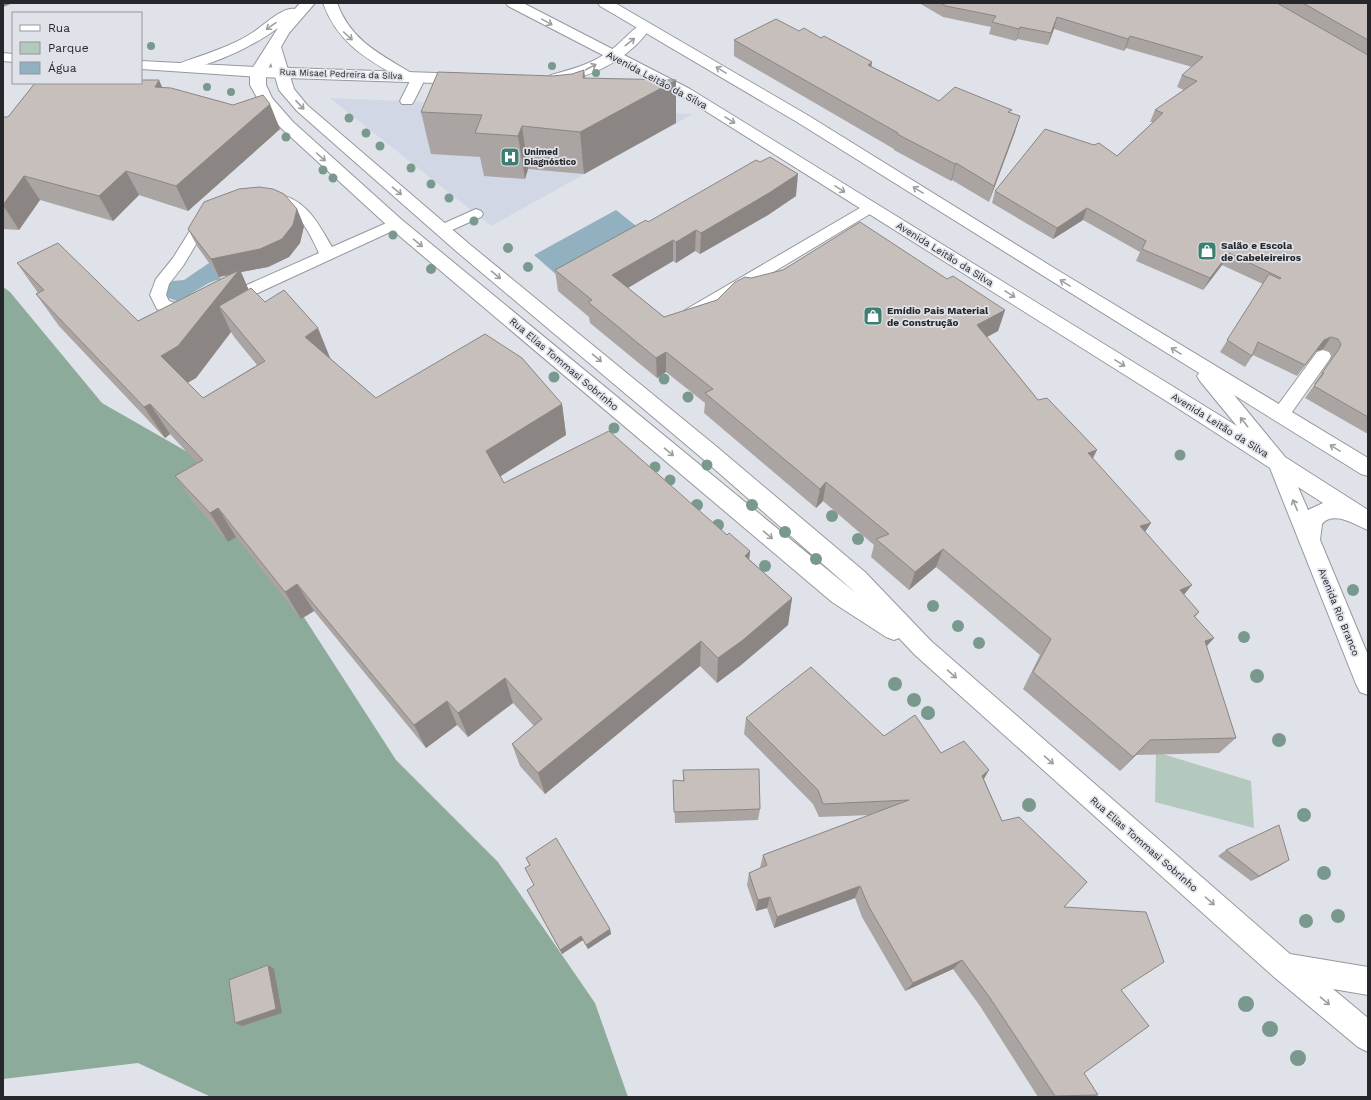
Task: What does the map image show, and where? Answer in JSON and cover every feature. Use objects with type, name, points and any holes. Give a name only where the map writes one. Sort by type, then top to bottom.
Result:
[{"type":"street","points":[[183,67],[233,49],[253,39],[303,3]]},
{"type":"street","points":[[258,72],[273,46],[308,3]]},
{"type":"street","points":[[330,3],[344,33],[371,55],[413,77]]},
{"type":"street","name":"Avenida Leitão da Silva","points":[[512,3],[684,92],[1364,518]]},
{"type":"street","points":[[605,3],[803,119],[1368,468]]},
{"type":"street","points":[[588,86],[541,82],[583,71],[613,56],[636,37],[644,26]]},
{"type":"street","name":"Rua Elias Tommasi Sobrinho","points":[[273,46],[287,90],[302,108],[443,230],[710,453],[857,579],[923,648],[1284,967],[1368,1037]]},
{"type":"street","name":"Rua Misael Pedreira da Silva","points":[[142,65],[258,72],[447,78],[474,85]]},
{"type":"street","name":"Rua Elias Tommasi Sobrinho","points":[[258,72],[258,85],[265,100],[287,125],[396,224],[840,595],[923,648]]},
{"type":"street","points":[[648,90],[684,92]]},
{"type":"street","points":[[1196,363],[1278,463]]},
{"type":"street","name":"Avenida Rio Branco","points":[[1278,463],[1368,684]]},
{"type":"street","name":"Avenida Rio Branco","points":[[1310,540],[1308,528],[1312,519],[1320,513],[1332,510],[1347,511],[1364,518]]},
{"type":"street","points":[[1284,967],[1368,981]]},
{"type":"lane","points":[[407,101],[413,77]]},
{"type":"lane","points":[[257,200],[277,198],[296,207],[314,227],[328,255]]},
{"type":"lane","points":[[678,322],[870,208]]},
{"type":"lane","points":[[219,211],[206,216],[178,262],[162,282],[158,295],[163,305],[176,310],[198,309],[235,298],[396,224]]},
{"type":"lane","points":[[443,230],[476,214]]},
{"type":"lane","points":[[1280,414],[1323,356]]},
{"type":"shaded area","name":"Unimed Diagnóstico","points":[[330,98],[492,105],[693,114],[491,226]]},
{"type":"green space","points":[[3,287],[10,292],[102,403],[191,454],[251,535],[396,760],[498,862],[595,1003],[628,1097],[211,1097],[138,1063],[3,1079]]},
{"type":"green space","points":[[1156,752],[1251,781],[1254,828],[1155,802]]},
{"type":"water","points":[[616,210],[650,237],[567,284],[534,255]]},
{"type":"water","points":[[209,263],[221,279],[209,283],[177,301],[166,297],[163,288],[173,281],[184,280]]},
{"type":"building","points":[[941,3],[1277,3],[1368,55],[1368,417],[1314,386],[1339,349],[1341,344],[1338,339],[1331,337],[1324,340],[1305,365],[1258,342],[1252,356],[1227,340],[1269,274],[1280,279],[1281,278],[1229,253],[1210,278],[1142,249],[1146,241],[1087,208],[1057,228],[995,191],[1045,129],[1094,145],[1099,143],[1117,156],[1163,113],[1155,110],[1197,81],[1182,75],[1203,57],[1130,36],[1128,39],[1057,17],[1051,33],[1020,27],[1019,29],[992,22],[996,16],[946,6]]},
{"type":"building","points":[[1303,3],[1368,3],[1368,40]]},
{"type":"building","points":[[776,19],[799,31],[804,28],[821,38],[824,36],[872,62],[868,65],[939,101],[955,87],[1012,110],[1008,112],[1020,116],[994,186],[956,163],[955,164],[897,134],[898,133],[734,40]]},
{"type":"building","points":[[584,70],[583,78],[676,80],[580,132],[522,126],[518,136],[475,133],[482,115],[421,112],[438,72],[553,76],[572,74]]},
{"type":"building","points":[[142,80],[159,80],[155,87],[171,88],[233,105],[263,95],[270,104],[176,186],[126,171],[99,196],[24,176],[3,205],[3,117],[8,117],[34,84],[142,84]]},
{"type":"building","points":[[770,157],[798,174],[701,233],[696,230],[676,242],[673,240],[612,275],[664,317],[717,300],[735,282],[745,277],[751,278],[783,270],[860,222],[947,279],[953,276],[1005,310],[977,325],[1038,400],[1047,398],[1097,450],[1088,453],[1151,523],[1140,526],[1192,585],[1180,590],[1199,612],[1194,616],[1214,638],[1205,641],[1236,738],[1150,740],[1133,757],[1033,672],[1051,639],[943,549],[915,572],[876,539],[889,534],[826,482],[820,489],[705,393],[713,389],[666,352],[656,358],[588,302],[592,300],[555,270],[646,220],[648,222],[756,160],[760,162]]},
{"type":"building","points":[[259,187],[273,189],[284,194],[297,209],[293,225],[282,239],[260,249],[211,259],[188,229],[204,202],[239,189]]},
{"type":"building","points":[[58,243],[138,321],[239,270],[178,346],[161,356],[203,398],[265,361],[219,306],[251,288],[265,302],[284,290],[318,328],[305,337],[376,398],[485,334],[522,358],[562,404],[486,451],[504,483],[609,431],[727,535],[729,533],[750,551],[745,556],[792,598],[743,640],[718,658],[701,641],[538,773],[512,744],[542,719],[505,678],[458,713],[447,701],[414,725],[297,584],[285,592],[218,508],[210,513],[175,476],[203,460],[150,404],[144,407],[36,294],[44,290],[17,263]]},
{"type":"building","points":[[811,667],[884,736],[915,715],[941,753],[964,741],[989,770],[982,776],[1002,821],[1019,817],[1087,882],[1064,907],[1146,912],[1164,962],[1121,990],[1149,1026],[1084,1073],[1098,1095],[1055,1096],[990,998],[962,960],[913,983],[869,907],[860,886],[777,917],[770,897],[758,900],[749,873],[767,865],[763,855],[909,800],[823,804],[818,790],[746,718]]},
{"type":"building","points":[[759,769],[760,809],[674,812],[673,780],[684,781],[683,770]]},
{"type":"building","points":[[1279,825],[1289,860],[1259,876],[1226,850]]},
{"type":"building","points":[[556,838],[610,929],[586,945],[581,936],[560,950],[527,890],[534,885],[525,868],[530,865],[526,858]]},
{"type":"building","points":[[268,965],[276,1009],[235,1023],[229,980]]},
{"type":"place","name":"Unimed Diagnóstico","points":[[510,157]]},
{"type":"place","name":"Salão e Escola de Cabeleireiros","points":[[1207,251]]},
{"type":"place","name":"Emídio Pais Material de Construção","points":[[873,316]]}]
